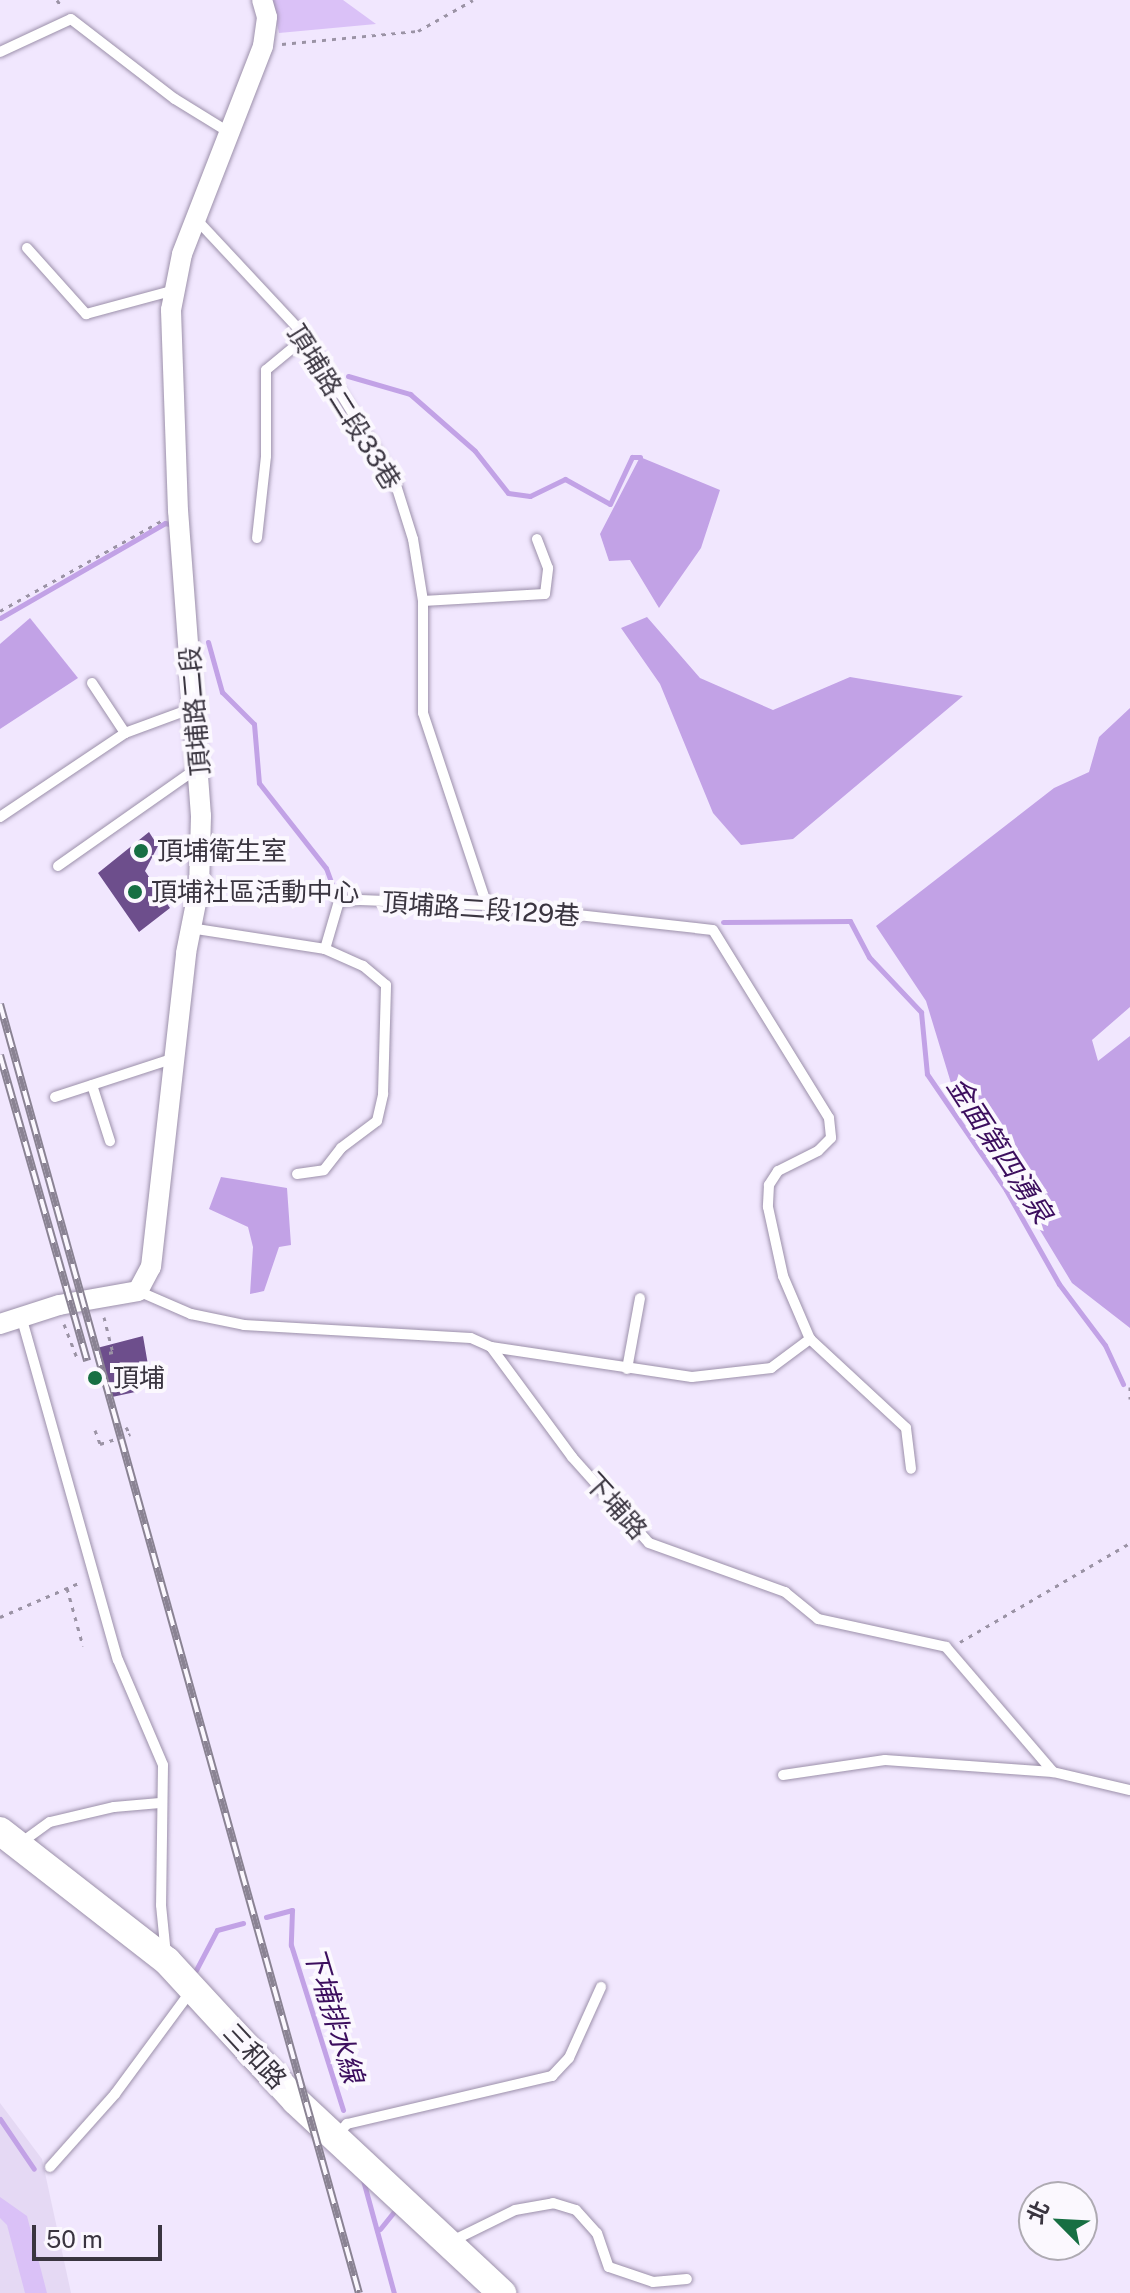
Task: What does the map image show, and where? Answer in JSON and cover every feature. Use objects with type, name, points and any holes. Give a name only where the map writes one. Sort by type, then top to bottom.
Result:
[{"type":"main road","name":"三和路","points":[[10,1837],[167,1961],[336,2136],[502,2293]]},
{"type":"street","name":"頂埔路二段","points":[[138,1291],[151,1267],[190,928],[199,888],[201,765],[193,708],[178,511],[171,310],[197,220],[263,46],[267,17],[262,0]]},
{"type":"street","points":[[0,1324],[59,1305],[138,1291]]},
{"type":"lane","points":[[0,52],[71,19],[175,99],[230,133]]},
{"type":"lane","name":"頂埔路二段33巷","points":[[197,220],[306,337],[395,482],[413,539],[423,601],[423,713],[487,905]]},
{"type":"lane","points":[[27,248],[86,314],[175,290]]},
{"type":"lane","points":[[257,538],[266,456],[266,370],[306,337]]},
{"type":"lane","points":[[423,601],[545,594],[548,568],[537,539]]},
{"type":"lane","points":[[92,683],[125,733]]},
{"type":"lane","points":[[0,817],[125,733],[193,708]]},
{"type":"lane","points":[[58,866],[201,765]]},
{"type":"lane","name":"頂埔路二段129巷","points":[[325,949],[339,901],[487,905],[713,930],[829,1118],[831,1138],[818,1151],[778,1171],[769,1185],[768,1207],[783,1276],[810,1339]]},
{"type":"lane","points":[[190,928],[325,949],[363,966],[386,985],[383,1094],[377,1121],[341,1148],[324,1170],[297,1174]]},
{"type":"lane","points":[[55,1097],[174,1058]]},
{"type":"lane","points":[[92,1085],[110,1141]]},
{"type":"lane","points":[[138,1291],[191,1314],[244,1325],[471,1338],[491,1347],[692,1377],[771,1368],[810,1339],[906,1428],[911,1469]]},
{"type":"lane","points":[[627,1369],[640,1298]]},
{"type":"lane","points":[[21,1316],[94,1576],[134,1705],[163,1765],[160,1803],[167,1961]]},
{"type":"lane","name":"下埔路","points":[[491,1347],[572,1457],[649,1543],[785,1592],[818,1619],[946,1647]]},
{"type":"lane","points":[[946,1647],[1053,1772]]},
{"type":"lane","points":[[783,1775],[885,1760],[1053,1772],[1130,1790]]},
{"type":"lane","points":[[10,1837],[50,1822],[114,1807],[160,1803]]},
{"type":"lane","points":[[336,2136],[347,2124],[552,2076],[569,2058],[601,1987]]},
{"type":"lane","points":[[50,2167],[115,2094],[193,1989]]},
{"type":"lane","points":[[449,2243],[515,2210],[553,2203],[576,2210],[597,2233],[609,2267],[653,2282],[687,2279]]},
{"type":"path","points":[[263,46],[418,31],[473,0]]},
{"type":"path","points":[[0,611],[178,511]]},
{"type":"path","points":[[100,1297],[113,1352],[108,1353]]},
{"type":"path","points":[[59,1305],[77,1358]]},
{"type":"path","points":[[1130,1387],[1130,1399]]},
{"type":"path","points":[[95,1430],[100,1444],[130,1434],[126,1427]]},
{"type":"path","points":[[946,1647],[1130,1543]]},
{"type":"path","points":[[0,1617],[94,1576]]},
{"type":"path","points":[[67,1588],[83,1646]]},
{"type":"shaded area","points":[[272,0],[343,0],[376,24],[279,33]]},
{"type":"shaded area","points":[[0,2103],[42,2159],[71,2293],[0,2293]]},
{"type":"shaded area","points":[[0,2197],[27,2216],[47,2293],[25,2293],[7,2225],[0,2218]]},
{"type":"water","points":[[640,457],[720,490],[701,548],[659,608],[630,560],[609,561],[600,534]]},
{"type":"water","points":[[647,617],[700,678],[773,710],[850,677],[963,696],[793,839],[741,845],[713,813],[660,684],[621,628]]},
{"type":"water","points":[[30,618],[78,678],[0,729],[0,644]]},
{"type":"water","points":[[1130,708],[1130,1007],[1092,1040],[1098,1061],[1130,1036],[1130,1328],[1072,1283],[951,1083],[926,1001],[876,926],[1054,788],[1089,772],[1099,737]]},
{"type":"water","points":[[221,1177],[287,1188],[291,1245],[279,1247],[264,1291],[250,1294],[253,1247],[248,1227],[209,1209]]},
{"type":"building","name":"頂埔社區活動中心","points":[[149,832],[158,846],[145,871],[170,908],[139,932],[98,873]]},
{"type":"building","points":[[143,1336],[148,1365],[134,1369],[140,1391],[112,1397],[97,1348]]},
{"type":"waterway","points":[[348,376],[410,394],[475,451],[508,493],[530,496],[565,479],[610,504],[632,457],[640,457]]},
{"type":"waterway","name":"金面第四湧泉","points":[[0,618],[165,523],[173,525]]},
{"type":"waterway","name":"金面第四湧泉","points":[[208,642],[222,692],[254,724],[259,783],[326,868],[335,893]]},
{"type":"waterway","name":"金面第四湧泉","points":[[723,922],[850,921],[869,957],[921,1012],[927,1074],[1006,1190],[1059,1284],[1105,1345],[1123,1384]]},
{"type":"waterway","name":"下埔排水線","points":[[266,1917],[292,1910],[291,1945],[343,2110]]},
{"type":"waterway","name":"下埔排水線","points":[[196,1970],[217,1930],[243,1923]]},
{"type":"waterway","points":[[0,2119],[34,2169]]},
{"type":"waterway","name":"下埔排水線","points":[[363,2180],[394,2293]]},
{"type":"waterway","points":[[380,2229],[393,2213]]},
{"type":"railway","points":[[0,1004],[359,2293]]},
{"type":"railway","points":[[0,1055],[87,1361]]},
{"type":"place","name":"頂埔衛生室","points":[[141,851]]},
{"type":"place","name":"頂埔社區活動中心","points":[[135,892]]},
{"type":"place","name":"頂埔","points":[[95,1378]]}]
